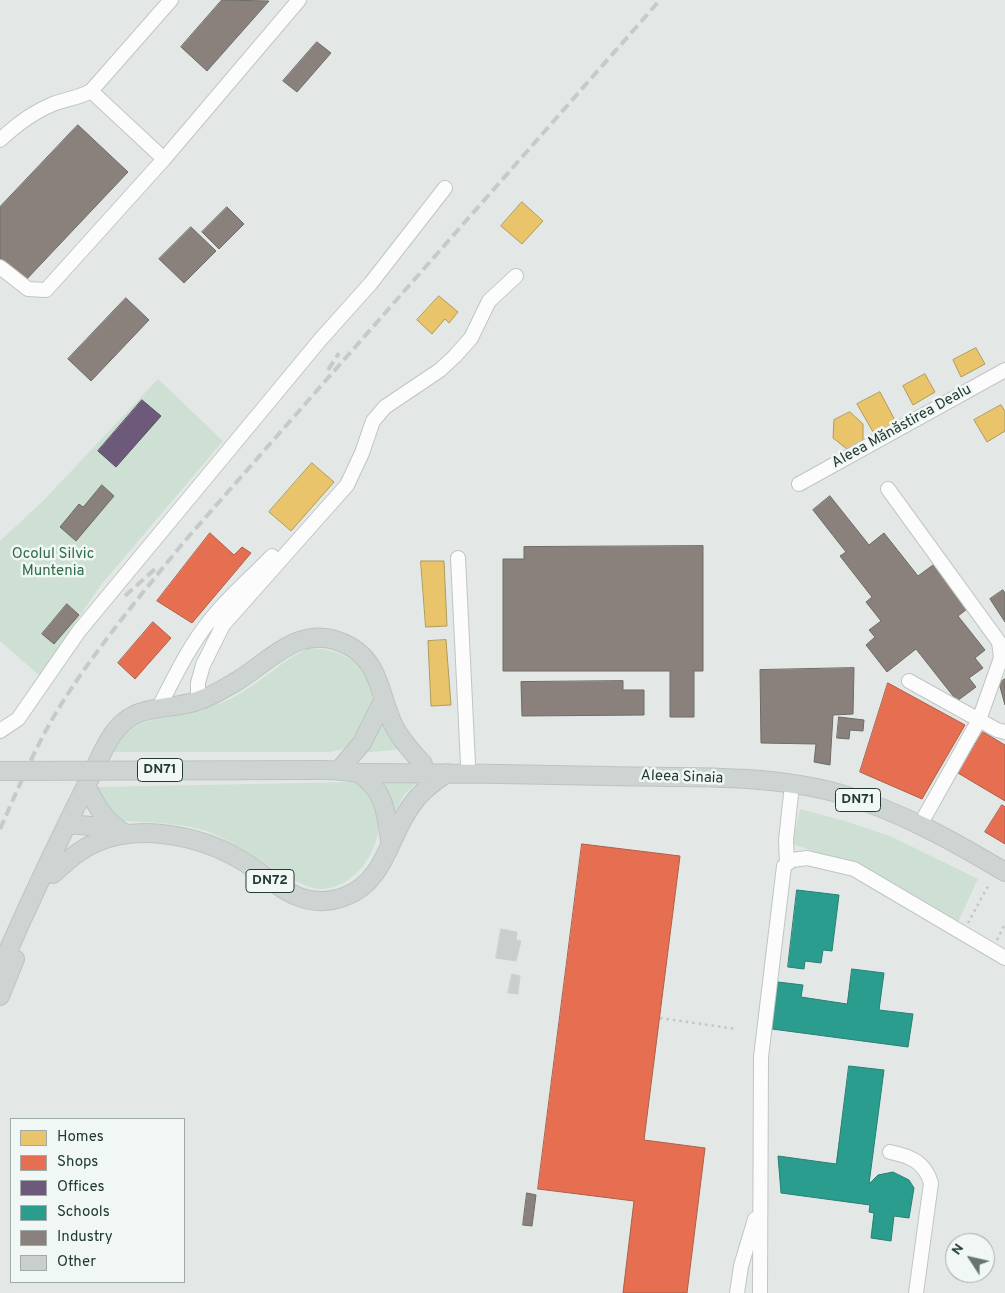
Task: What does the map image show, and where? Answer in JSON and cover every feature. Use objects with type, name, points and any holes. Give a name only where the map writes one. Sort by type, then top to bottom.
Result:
[{"type":"main road","name":"DN72","points":[[0,969],[86,785],[116,729],[135,714],[198,701],[239,680],[277,651],[308,638],[339,640],[364,657],[377,676],[395,728],[423,764]]},
{"type":"main road","points":[[340,769],[362,743],[384,700]]},
{"type":"main road","name":"Aleea Sinaia","points":[[0,771],[321,770],[340,769],[359,764],[468,764],[690,767],[784,774],[851,787],[925,816],[1005,861]]},
{"type":"main road","name":"Aleea Sinaia","points":[[340,769],[359,773],[712,779],[792,785],[840,794],[882,808],[927,828],[1005,872]]},
{"type":"main road","points":[[359,773],[375,786],[380,795],[386,811],[390,841]]},
{"type":"main road","name":"DN72","points":[[64,830],[121,831],[183,838],[203,843],[239,858],[278,888],[296,897],[330,901],[347,896],[363,887],[380,866],[390,841],[411,805],[433,782],[447,773]]},
{"type":"main road","points":[[86,785],[103,816],[121,831]]},
{"type":"main road","name":"DN72","points":[[64,830],[96,842]]},
{"type":"main road","name":"DN72","points":[[0,996],[53,874],[64,830]]},
{"type":"main road","name":"DN72","points":[[53,874],[77,853],[121,831]]},
{"type":"street","points":[[0,140],[33,114],[55,104],[76,99],[91,91],[172,0]]},
{"type":"street","points":[[0,267],[28,289],[46,290],[164,159],[299,0]]},
{"type":"street","points":[[91,91],[164,159]]},
{"type":"street","points":[[0,731],[18,719],[79,630],[320,340],[370,283],[445,188]]},
{"type":"street","points":[[198,701],[198,682],[203,665],[223,625],[347,485],[373,420],[385,407],[440,370],[455,356],[471,338],[489,301],[516,276]]},
{"type":"street","name":"Aleea Mănăstirea Dealu","points":[[798,484],[1005,370]]},
{"type":"street","points":[[158,709],[182,663],[210,620],[357,464]]},
{"type":"street","points":[[888,488],[999,642],[1001,658],[979,720],[925,816]]},
{"type":"street","points":[[458,558],[468,764]]},
{"type":"street","points":[[909,681],[979,720],[1005,732]]},
{"type":"street","points":[[760,1293],[761,1057],[784,866],[787,863],[786,840],[792,785]]},
{"type":"street","points":[[787,863],[807,858],[854,869],[1005,958]]},
{"type":"street","points":[[890,1152],[914,1158],[928,1174],[931,1183],[916,1293]]},
{"type":"street","points":[[737,1293],[741,1266],[760,1204]]},
{"type":"path","points":[[963,933],[988,886]]},
{"type":"path","points":[[992,951],[1005,924]]},
{"type":"path","points":[[660,1018],[736,1029]]},
{"type":"green space","name":"Ocolul Silvic Muntenia","points":[[158,379],[223,441],[100,586],[40,676],[0,641],[0,541],[43,501]]},
{"type":"green space","points":[[309,648],[340,654],[353,661],[363,670],[370,682],[373,695],[371,709],[364,725],[350,744],[344,748],[325,752],[114,752],[119,740],[128,731],[140,724],[226,701],[250,687],[284,662]]},
{"type":"green space","points":[[384,716],[402,749],[363,753]]},
{"type":"green space","points":[[419,780],[404,795],[394,814],[380,783]]},
{"type":"green space","points":[[353,782],[368,792],[377,806],[379,823],[376,841],[368,859],[356,874],[341,884],[323,889],[298,882],[219,836],[206,831],[173,824],[116,821],[98,801],[97,787]]},
{"type":"green space","points":[[800,809],[890,836],[978,879],[957,924],[848,863],[792,844]]},
{"type":"building: Homes","points":[[522,202],[543,221],[522,244],[501,226]]},
{"type":"building: Homes","points":[[439,296],[458,312],[449,323],[445,319],[432,334],[417,320]]},
{"type":"building: Homes","points":[[976,348],[985,364],[961,377],[953,360]]},
{"type":"building: Homes","points":[[925,374],[935,392],[913,405],[903,386]]},
{"type":"building: Homes","points":[[880,392],[898,426],[876,437],[857,404]]},
{"type":"building: Homes","points":[[1001,405],[1005,411],[1005,431],[987,442],[974,420]]},
{"type":"building: Homes","points":[[850,412],[863,424],[863,441],[847,449],[833,438],[834,420]]},
{"type":"building: Homes","points":[[312,463],[334,482],[291,531],[269,512]]},
{"type":"building: Homes","points":[[421,561],[444,561],[447,626],[426,627]]},
{"type":"building: Homes","points":[[446,640],[451,705],[431,706],[428,641]]},
{"type":"building: Shops","points":[[210,533],[234,555],[242,547],[251,553],[192,623],[157,601]]},
{"type":"building: Shops","points":[[153,622],[171,638],[135,679],[118,663]]},
{"type":"building: Shops","points":[[888,683],[965,725],[922,799],[860,772]]},
{"type":"building: Shops","points":[[983,732],[1005,745],[1005,801],[958,773]]},
{"type":"building: Shops","points":[[1002,805],[1005,807],[1005,844],[985,832]]},
{"type":"building: Shops","points":[[582,844],[680,856],[644,1140],[705,1148],[687,1293],[623,1293],[634,1201],[538,1189]]},
{"type":"building: Offices","points":[[142,400],[161,416],[116,467],[98,451]]},
{"type":"building: Schools","points":[[797,890],[839,895],[832,951],[823,950],[821,963],[805,961],[804,969],[788,967]]},
{"type":"building: Schools","points":[[852,969],[884,973],[879,1010],[913,1014],[908,1047],[772,1029],[778,982],[803,985],[801,997],[847,1004]]},
{"type":"building: Schools","points":[[849,1066],[884,1070],[869,1184],[878,1175],[893,1172],[909,1180],[914,1188],[909,1218],[894,1216],[891,1241],[871,1238],[874,1213],[869,1212],[870,1205],[781,1193],[778,1156],[836,1164]]},
{"type":"building: Industry","points":[[222,0],[269,1],[207,71],[181,47]]},
{"type":"building: Industry","points":[[317,42],[331,53],[297,92],[283,81]]},
{"type":"building: Industry","points":[[78,125],[128,172],[24,282],[0,259],[0,207]]},
{"type":"building: Industry","points":[[227,207],[244,224],[219,249],[202,232]]},
{"type":"building: Industry","points":[[191,227],[216,251],[184,283],[159,259]]},
{"type":"building: Industry","points":[[126,298],[149,320],[91,381],[68,359]]},
{"type":"building: Industry","points":[[102,485],[114,496],[76,541],[60,527],[79,504],[83,507]]},
{"type":"building: Industry","points":[[830,496],[869,545],[884,533],[918,576],[933,565],[967,609],[958,616],[985,650],[975,658],[983,668],[969,678],[976,687],[957,701],[916,649],[887,672],[866,645],[875,637],[869,630],[881,621],[866,602],[872,597],[840,556],[846,552],[813,510]]},
{"type":"building: Industry","points":[[703,546],[703,671],[694,671],[694,717],[670,717],[670,671],[503,671],[503,559],[524,559],[524,547]]},
{"type":"building: Industry","points":[[1003,590],[1005,593],[1005,622],[990,599]]},
{"type":"building: Industry","points":[[67,604],[79,615],[54,644],[42,634]]},
{"type":"building: Industry","points":[[854,668],[853,714],[833,715],[830,765],[814,762],[816,744],[761,743],[760,670]]},
{"type":"building: Industry","points":[[1005,679],[1005,705],[999,683]]},
{"type":"building: Industry","points":[[623,681],[623,690],[644,690],[644,715],[522,716],[521,682]]},
{"type":"building: Industry","points":[[839,717],[864,720],[863,731],[850,730],[849,739],[837,738]]},
{"type":"building: Industry","points":[[527,1193],[536,1195],[532,1226],[523,1225]]},
{"type":"building: Other","points":[[501,929],[517,932],[516,940],[521,941],[516,961],[496,958]]},
{"type":"building: Other","points":[[512,974],[520,976],[518,994],[508,993]]},
{"type":"railway","points":[[0,829],[44,733],[90,661],[136,601],[183,543],[660,0]]},
{"type":"railway","points":[[328,370],[339,353]]},
{"type":"railway","points":[[125,596],[156,568]]}]
